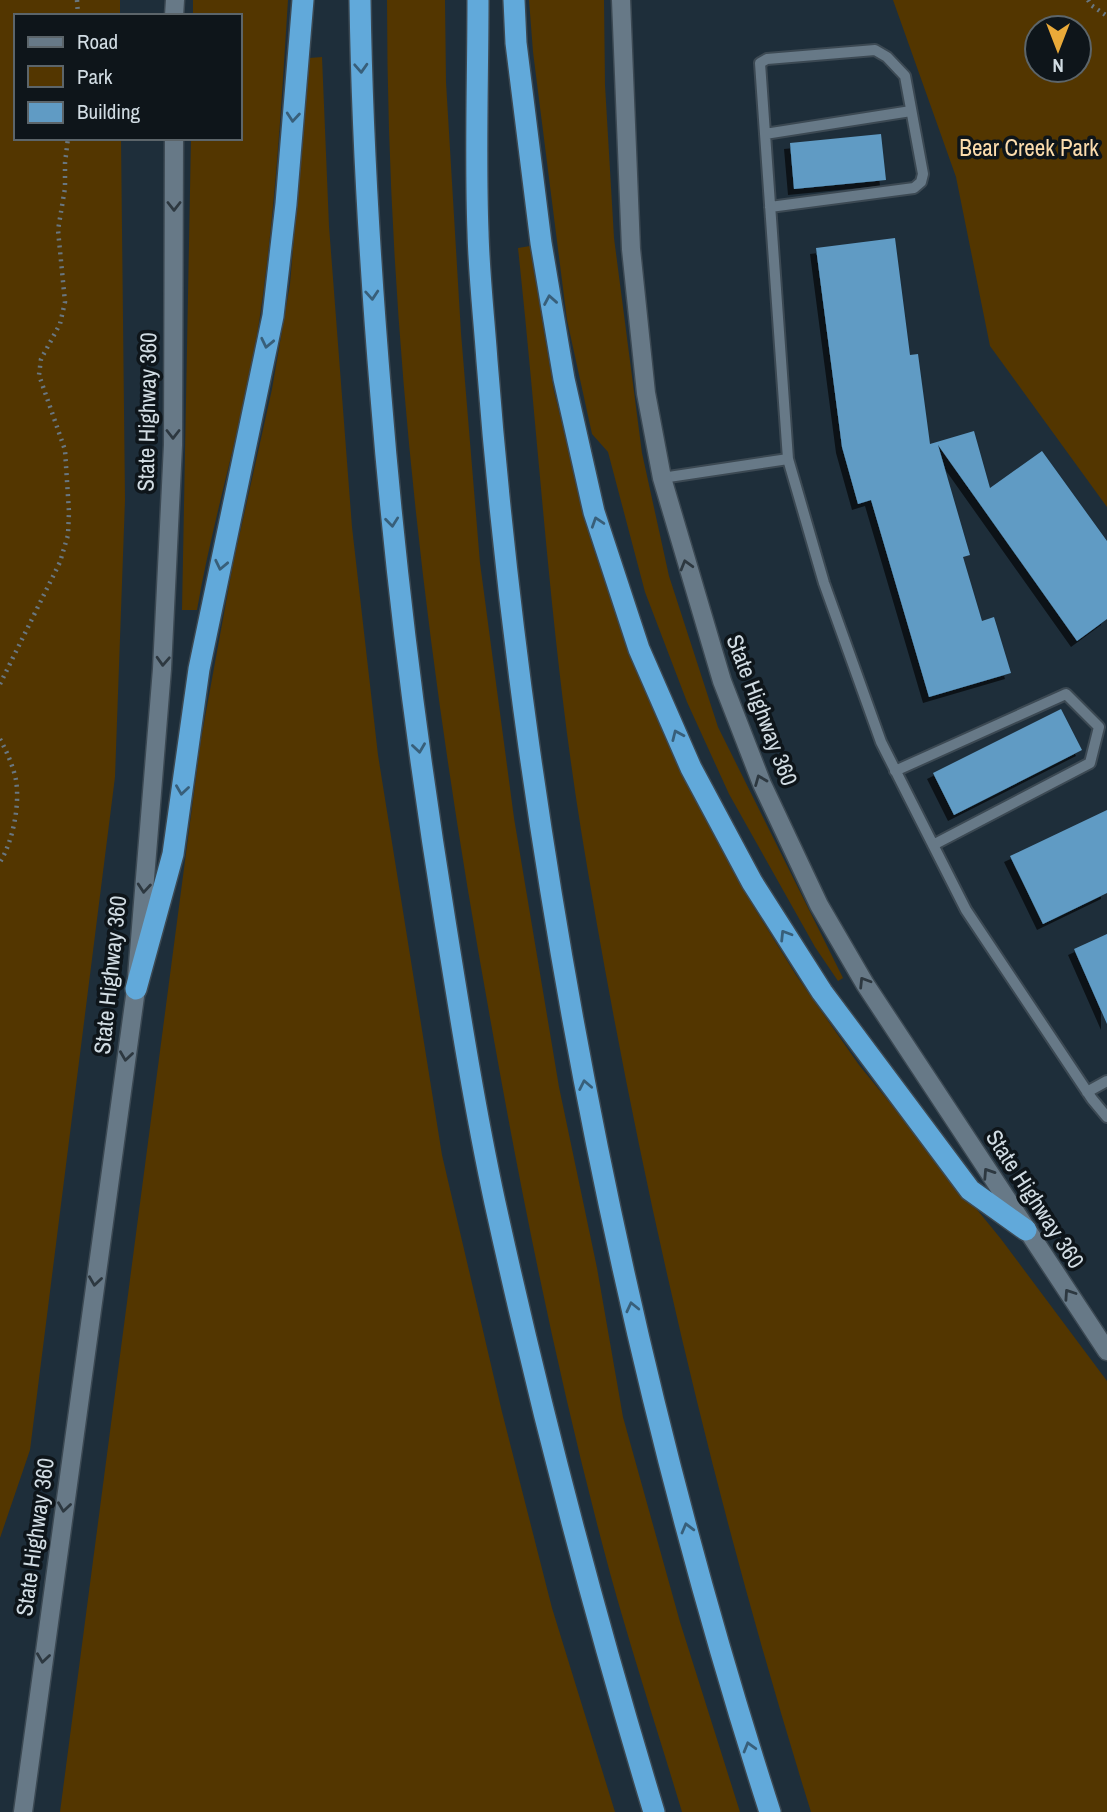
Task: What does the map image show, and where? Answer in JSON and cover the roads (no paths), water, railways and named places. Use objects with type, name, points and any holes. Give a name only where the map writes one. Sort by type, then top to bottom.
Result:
[{"type":"highway","points":[[136,989],[173,854],[199,668],[273,316],[286,204],[303,0]]},
{"type":"highway","points":[[360,0],[372,291],[388,489],[406,658],[456,994],[494,1198],[533,1370],[580,1553],[654,1812]]},
{"type":"highway","points":[[478,0],[478,231],[498,506],[546,868],[613,1227],[654,1403],[700,1578],[770,1812]]},
{"type":"highway","points":[[514,0],[516,43],[541,243],[564,379],[594,512],[639,649],[691,768],[746,871],[822,992],[971,1190],[1026,1230]]},
{"type":"main road","name":"State Highway 360","points":[[621,0],[631,249],[646,393],[662,478],[722,681],[762,784],[819,905],[865,984],[1107,1351]]},
{"type":"main road","name":"State Highway 360","points":[[23,1812],[136,989],[162,669],[171,484],[174,140]]},
{"type":"main road","points":[[12,1812],[25,1789]]},
{"type":"lane","points":[[770,207],[914,188],[921,182],[923,174],[905,76],[887,57],[876,50],[767,59],[760,63],[770,207],[788,459],[824,583],[881,742],[895,771],[966,910],[1087,1092],[1107,1117]]},
{"type":"lane","points":[[765,134],[911,111]]},
{"type":"lane","points":[[662,478],[788,459]]},
{"type":"lane","points":[[895,771],[1066,694],[1099,727],[1090,763],[933,845]]},
{"type":"lane","points":[[1087,1092],[1107,1082]]},
{"type":"park label","name":"Bear Creek Park","points":[[1029,148]]}]
